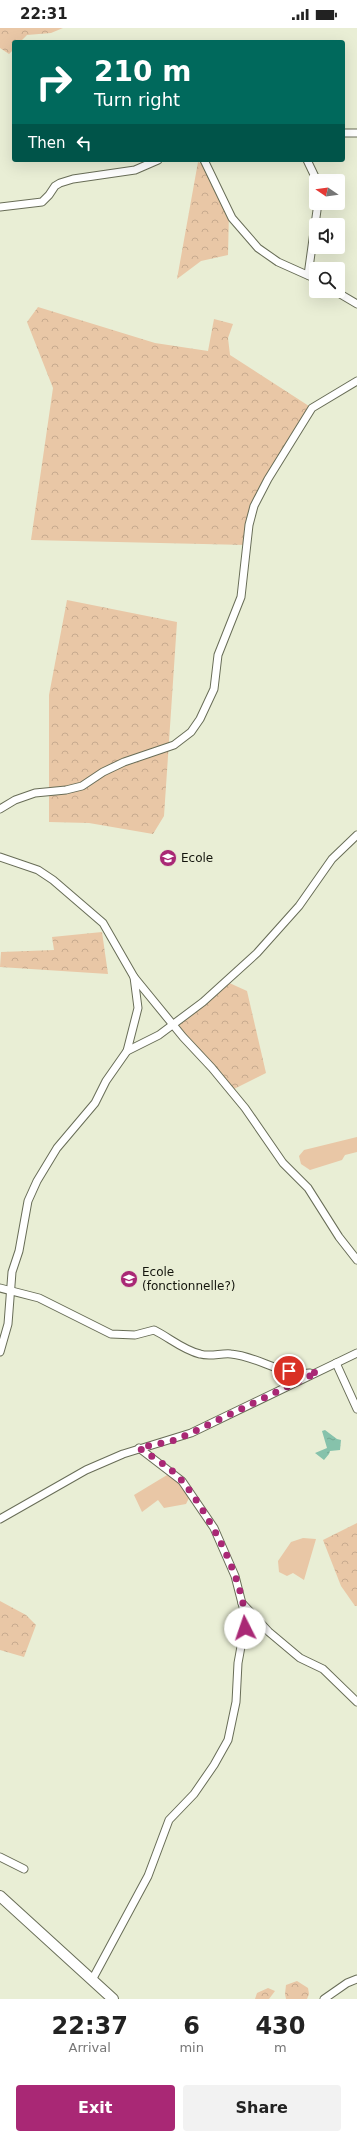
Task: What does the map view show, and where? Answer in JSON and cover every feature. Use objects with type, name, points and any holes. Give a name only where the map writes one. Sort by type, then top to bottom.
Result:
[{"type":"street","points":[[345,133],[357,133]]},
{"type":"street","points":[[0,206],[42,202],[55,186],[60,183],[73,179],[135,170],[153,162]]},
{"type":"street","points":[[205,162],[232,218],[258,248],[278,262],[308,275],[317,210]]},
{"type":"street","points":[[308,162],[314,174]]},
{"type":"street","points":[[345,297],[357,304]]},
{"type":"street","points":[[0,809],[15,800],[35,793],[82,786],[103,772],[124,762],[174,745],[191,732],[204,713],[214,689],[218,655],[241,597],[249,525],[254,506],[268,479],[312,408],[357,381]]},
{"type":"street","points":[[127,1051],[159,1034],[203,1002],[257,953],[299,906],[332,859],[357,835]]},
{"type":"street","points":[[0,857],[24,864],[43,874],[103,922],[134,977],[172,1024],[212,1068],[245,1108],[283,1163],[308,1188],[339,1237],[357,1260]]},
{"type":"street","points":[[0,1352],[8,1324],[12,1272],[19,1251],[28,1201],[37,1181],[57,1148],[95,1103],[106,1081],[127,1051],[138,1008],[134,977]]},
{"type":"street","points":[[0,1288],[10,1292],[25,1293],[39,1298],[111,1334],[135,1335],[154,1330],[178,1345],[202,1355],[230,1354],[255,1358],[292,1373],[300,1374],[318,1372]]},
{"type":"street","points":[[0,1519],[86,1470],[139,1448],[175,1440],[357,1353]]},
{"type":"street","points":[[336,1363],[357,1409]]},
{"type":"street","points":[[92,1980],[148,1876],[169,1820],[194,1794],[214,1765],[228,1740],[236,1702],[238,1663],[244,1638],[246,1619],[235,1576],[217,1534],[197,1502],[182,1481],[139,1448]]},
{"type":"street","points":[[242,1603],[269,1632],[300,1658],[323,1669],[357,1702]]},
{"type":"street","points":[[0,1857],[24,1869]]},
{"type":"street","points":[[0,1896],[113,1999]]},
{"type":"street","points":[[324,1999],[347,1983],[357,1979]]},
{"type":"green space","points":[[0,28],[63,28],[51,33],[27,35],[22,40],[12,40],[12,51],[9,54],[0,48]]},
{"type":"green space","points":[[198,162],[206,165],[229,211],[228,255],[201,261],[177,279]]},
{"type":"green space","points":[[38,307],[155,343],[208,351],[214,319],[233,324],[228,338],[230,355],[312,408],[259,500],[246,545],[31,540],[53,388],[27,322]]},
{"type":"green space","points":[[67,600],[177,622],[164,816],[153,834],[89,823],[49,822],[49,695]]},
{"type":"green space","points":[[102,932],[108,974],[0,967],[1,952],[54,950],[52,937]]},
{"type":"green space","points":[[225,981],[247,991],[266,1073],[230,1091],[172,1024]]},
{"type":"green space","points":[[357,1137],[357,1152],[345,1155],[342,1160],[310,1170],[301,1164],[299,1156],[304,1150]]},
{"type":"green space","points":[[172,1472],[191,1494],[186,1504],[164,1508],[158,1500],[142,1512],[134,1495]]},
{"type":"green space","points":[[357,1523],[357,1606],[355,1606],[341,1586],[323,1540]]},
{"type":"green space","points":[[303,1538],[316,1539],[304,1580],[293,1573],[287,1576],[279,1572],[278,1561],[291,1542]]},
{"type":"green space","points":[[0,1601],[26,1615],[36,1625],[24,1657],[0,1650]]},
{"type":"green space","points":[[297,1981],[308,1988],[309,1994],[307,1999],[286,1999],[286,1985]]},
{"type":"green space","points":[[268,1988],[275,1991],[269,1999],[255,1999],[257,1993]]},
{"type":"water","points":[[325,1430],[337,1439],[341,1440],[340,1450],[330,1451],[324,1460],[315,1453],[327,1448],[322,1431]]},
{"type":"place","name":"Ecole","points":[[168,858]]},
{"type":"place","name":"Ecole (fonctionnelle?)","points":[[129,1279]]},
{"type":"route","points":[[245,1628],[246,1619],[235,1576],[214,1528],[182,1481],[153,1457],[139,1448],[175,1440],[318,1372],[300,1374],[289,1371]]}]
